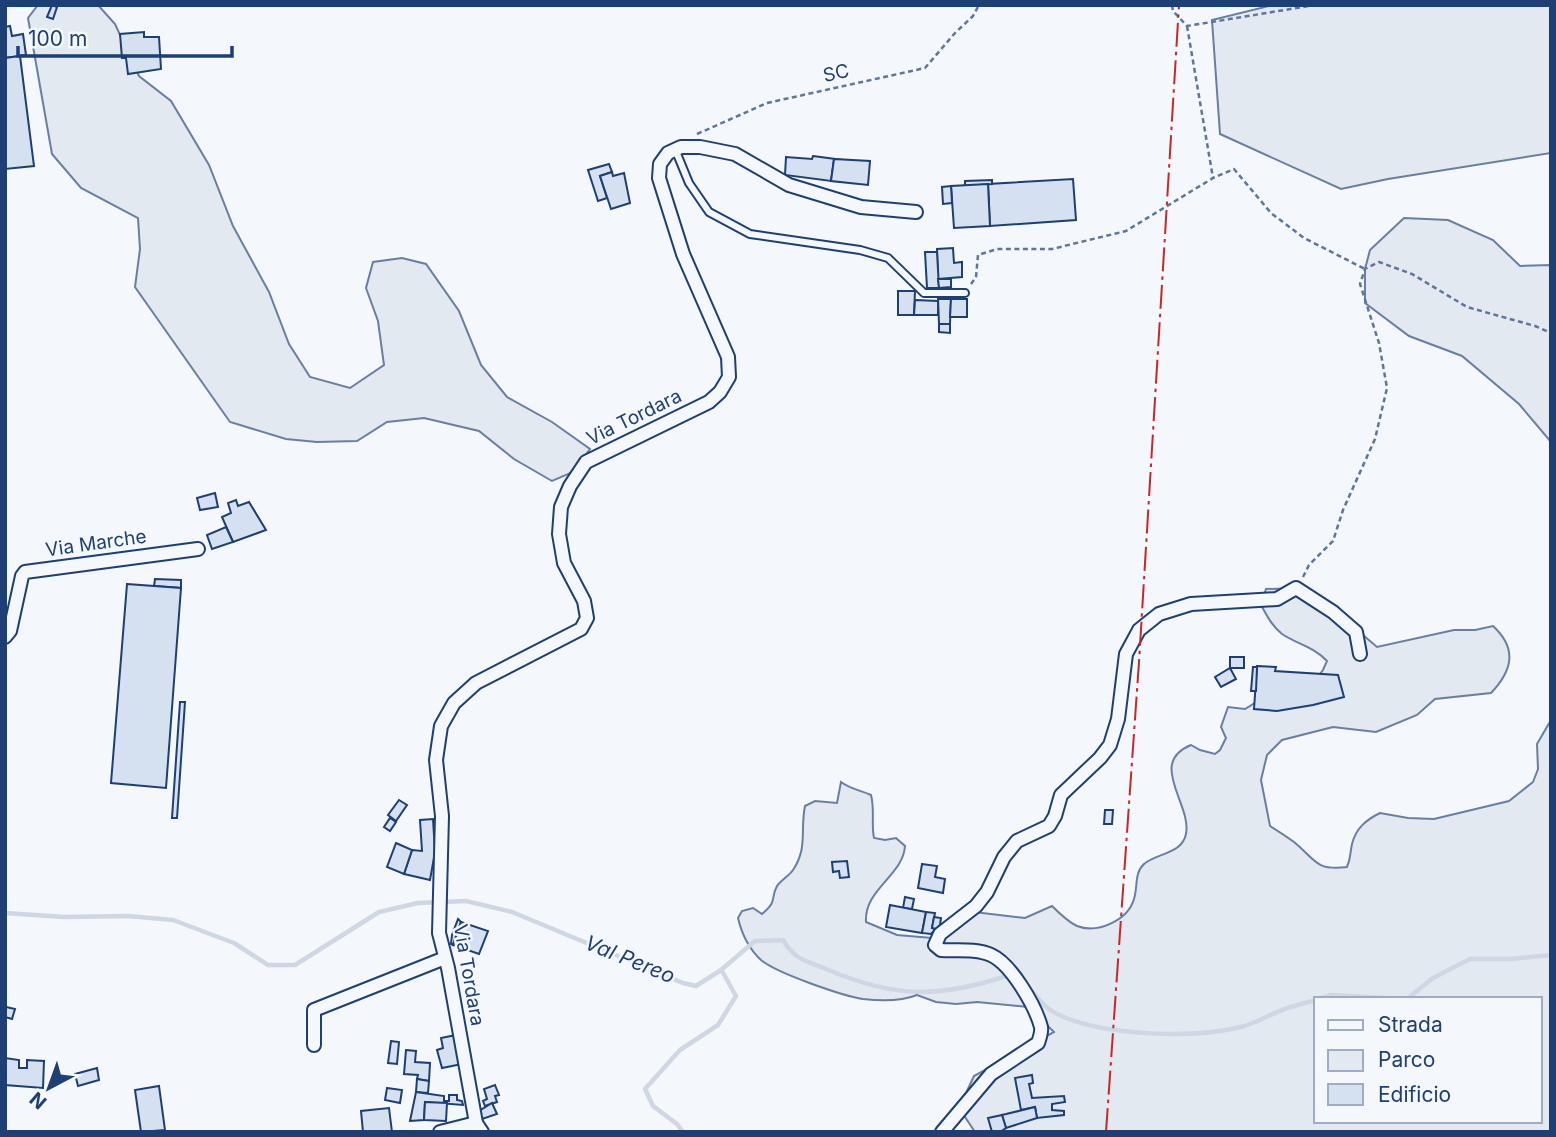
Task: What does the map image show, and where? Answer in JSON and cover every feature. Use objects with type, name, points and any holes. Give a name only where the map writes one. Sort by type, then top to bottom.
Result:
[{"type":"street","points":[[678,148],[700,147],[735,154],[789,185],[862,207],[916,212]]},
{"type":"street","name":"Via Tordara","points":[[479,1127],[439,933],[442,816],[436,760],[441,726],[454,703],[475,683],[581,629],[587,618],[584,601],[564,563],[559,534],[561,507],[570,486],[586,462],[709,402],[720,392],[729,377],[727,357],[682,254],[659,178],[660,164],[668,153],[678,148]]},
{"type":"street","name":"Via Marche","points":[[5,637],[10,631],[25,572],[198,549]]},
{"type":"street","points":[[942,1132],[991,1074],[1038,1043],[1042,1029],[1027,995],[993,955],[941,950],[935,945],[940,934],[976,905],[987,892],[1004,857],[1017,841],[1049,826],[1055,816],[1061,794],[1100,758],[1110,745],[1118,719],[1126,654],[1139,630],[1159,614],[1191,604],[1277,599],[1296,588],[1333,612],[1356,632],[1360,654]]},
{"type":"street","points":[[314,1045],[314,1010],[445,958]]},
{"type":"street","points":[[440,1132],[479,1127]]},
{"type":"lane","points":[[678,148],[688,183],[709,212],[750,234],[860,250],[888,258],[924,293],[965,293]]},
{"type":"path","name":"SC","points":[[678,148],[699,132],[767,103],[925,68],[973,16],[979,5]]},
{"type":"path","points":[[1172,5],[1173,11],[1186,26],[1213,178]]},
{"type":"path","points":[[1186,26],[1315,5]]},
{"type":"path","points":[[965,293],[976,277],[978,255],[997,249],[1052,249],[1126,231],[1213,178],[1234,169],[1271,213],[1304,239],[1365,269]]},
{"type":"path","points":[[1296,588],[1309,565],[1333,541],[1343,510],[1375,439],[1387,388],[1379,343],[1360,284],[1365,269],[1379,262],[1412,274],[1467,307],[1551,333]]},
{"type":"green space","points":[[38,5],[98,5],[115,24],[139,76],[171,101],[209,165],[233,226],[269,292],[289,344],[310,377],[350,388],[384,365],[378,321],[366,288],[373,262],[402,258],[426,264],[459,311],[481,365],[507,397],[552,422],[590,449],[573,472],[552,481],[514,459],[479,431],[424,418],[387,422],[357,441],[317,442],[286,439],[230,422],[135,287],[140,249],[138,218],[81,188],[52,154],[28,18]]},
{"type":"green space","points":[[1273,5],[1551,5],[1551,153],[1341,189],[1220,134],[1212,20]]},
{"type":"green space","points":[[1404,218],[1448,220],[1493,240],[1520,266],[1551,265],[1551,442],[1519,404],[1462,356],[1409,336],[1365,303],[1365,269],[1370,250]]},
{"type":"green space","points":[[1308,588],[1377,647],[1454,630],[1475,630],[1493,626],[1506,643],[1509,652],[1504,676],[1491,693],[1435,699],[1417,715],[1376,732],[1333,727],[1282,740],[1267,755],[1261,780],[1270,826],[1322,866],[1347,867],[1356,833],[1380,813],[1434,819],[1509,801],[1533,782],[1538,769],[1537,744],[1551,720],[1551,1132],[975,1132],[959,1108],[974,1076],[1054,1032],[1028,1007],[977,1002],[936,1002],[917,995],[891,1000],[853,997],[780,971],[761,960],[749,946],[738,918],[742,911],[753,908],[762,914],[770,906],[777,886],[798,862],[805,806],[815,801],[837,803],[841,782],[871,795],[874,838],[896,838],[905,846],[898,866],[871,900],[866,922],[897,935],[944,939],[966,911],[1025,918],[1052,906],[1070,922],[1085,928],[1103,927],[1119,919],[1131,907],[1137,876],[1144,864],[1180,846],[1184,841],[1186,822],[1172,773],[1172,762],[1178,753],[1191,745],[1215,754],[1226,738],[1221,727],[1228,707],[1245,709],[1263,698],[1312,684],[1323,670],[1327,661],[1282,634],[1275,628],[1261,605],[1266,589]]},
{"type":"building","points":[[52,5],[57,7],[53,19],[47,17]]},
{"type":"building","points":[[10,26],[12,36],[23,34],[26,55],[5,58],[5,27]]},
{"type":"building","points":[[144,32],[144,37],[159,37],[161,69],[128,74],[126,58],[122,58],[120,34]]},
{"type":"building","points":[[20,56],[34,166],[5,169],[5,58]]},
{"type":"building","points":[[813,156],[843,160],[834,159],[831,181],[785,175],[786,157],[812,159]]},
{"type":"building","points":[[834,159],[870,161],[868,185],[831,181]]},
{"type":"building","points":[[609,164],[612,172],[600,176],[607,198],[598,201],[588,170]]},
{"type":"building","points":[[612,172],[613,176],[624,173],[630,203],[611,209],[600,176]]},
{"type":"building","points":[[1073,179],[1076,220],[990,226],[988,184]]},
{"type":"building","points":[[992,180],[992,184],[965,186],[965,181]]},
{"type":"building","points":[[988,184],[990,226],[954,228],[951,186]]},
{"type":"building","points":[[951,186],[952,203],[943,204],[942,187]]},
{"type":"building","points":[[953,248],[954,263],[962,262],[962,277],[938,279],[937,249]]},
{"type":"building","points":[[925,252],[937,252],[939,288],[927,288]]},
{"type":"building","points":[[938,279],[951,279],[951,287],[939,288]]},
{"type":"building","points":[[898,291],[915,291],[914,315],[898,315]]},
{"type":"building","points":[[938,299],[951,299],[950,324],[939,324]]},
{"type":"building","points":[[951,299],[967,299],[967,317],[950,317]]},
{"type":"building","points":[[915,300],[938,301],[938,315],[914,315]]},
{"type":"building","points":[[939,324],[950,324],[950,333],[939,332]]},
{"type":"building","points":[[215,493],[218,507],[200,510],[197,498]]},
{"type":"building","points":[[236,500],[238,506],[249,502],[266,530],[233,542],[222,517],[231,513],[228,503]]},
{"type":"building","points":[[226,527],[233,542],[212,549],[207,535]]},
{"type":"building","points":[[155,579],[181,580],[181,588],[154,586]]},
{"type":"building","points":[[127,584],[181,588],[166,788],[111,783]]},
{"type":"building","points":[[1230,657],[1244,657],[1244,668],[1230,668]]},
{"type":"building","points":[[1257,666],[1276,667],[1275,671],[1338,675],[1344,697],[1277,711],[1254,709]]},
{"type":"building","points":[[1253,667],[1257,667],[1256,691],[1251,691]]},
{"type":"building","points":[[1230,668],[1236,679],[1221,687],[1215,677]]},
{"type":"building","points":[[180,702],[185,702],[177,818],[172,818]]},
{"type":"building","points":[[399,800],[407,805],[396,821],[388,815]]},
{"type":"building","points":[[1105,810],[1113,810],[1112,824],[1104,824]]},
{"type":"building","points":[[390,818],[396,822],[390,831],[384,827]]},
{"type":"building","points":[[433,819],[435,852],[430,880],[404,874],[412,850],[422,851],[420,820]]},
{"type":"building","points":[[396,843],[412,850],[404,874],[387,867]]},
{"type":"building","points":[[847,861],[849,877],[840,878],[839,871],[833,872],[832,862]]},
{"type":"building","points":[[922,864],[937,866],[935,877],[945,879],[943,893],[918,888]]},
{"type":"building","points":[[905,897],[914,899],[912,909],[903,908]]},
{"type":"building","points":[[890,905],[926,912],[922,933],[886,927]]},
{"type":"building","points":[[926,912],[935,913],[932,928],[936,929],[931,934],[922,933]]},
{"type":"building","points":[[934,917],[941,918],[936,929],[932,928]]},
{"type":"building","points":[[458,919],[461,922],[453,945],[452,935]]},
{"type":"building","points":[[461,922],[488,931],[479,954],[453,945]]},
{"type":"building","points":[[6,1007],[15,1009],[12,1019],[5,1017]]},
{"type":"building","points":[[456,1035],[462,1064],[442,1068],[437,1050],[443,1048],[441,1038]]},
{"type":"building","points":[[391,1041],[399,1042],[397,1064],[388,1063]]},
{"type":"building","points":[[406,1050],[416,1051],[415,1062],[430,1063],[429,1081],[417,1079],[418,1075],[404,1074]]},
{"type":"building","points":[[5,1058],[19,1060],[19,1068],[27,1068],[27,1060],[44,1061],[43,1088],[5,1085]]},
{"type":"building","points":[[97,1068],[99,1080],[78,1086],[75,1074]]},
{"type":"building","points":[[1032,1075],[1033,1083],[1029,1084],[1032,1098],[1064,1096],[1065,1102],[1052,1104],[1052,1110],[1064,1111],[1064,1115],[1037,1118],[1035,1107],[1021,1110],[1015,1078]]},
{"type":"building","points":[[417,1079],[429,1081],[428,1093],[416,1092]]},
{"type":"building","points":[[495,1085],[499,1095],[495,1096],[497,1102],[485,1106],[483,1101],[487,1099],[484,1089]]},
{"type":"building","points":[[159,1086],[165,1130],[141,1132],[135,1090]]},
{"type":"building","points":[[387,1088],[402,1090],[400,1103],[385,1100]]},
{"type":"building","points":[[416,1092],[444,1096],[444,1101],[449,1101],[449,1095],[457,1095],[457,1100],[462,1101],[463,1105],[425,1102],[424,1120],[410,1121]]},
{"type":"building","points":[[425,1102],[447,1103],[446,1121],[424,1120]]},
{"type":"building","points":[[492,1103],[497,1114],[482,1119],[479,1111]]},
{"type":"building","points":[[1035,1107],[1037,1118],[1006,1128],[1002,1115]]},
{"type":"building","points":[[389,1108],[392,1132],[363,1132],[361,1111]]},
{"type":"building","points":[[1002,1115],[1006,1128],[1000,1132],[992,1132],[988,1118]]},
{"type":"waterway","name":"Val Pereo","points":[[5,913],[64,917],[128,916],[173,920],[234,943],[268,965],[295,965],[379,912],[418,903],[466,901],[512,912],[696,986],[721,970],[755,941],[783,940],[792,952],[807,961],[851,979],[896,990],[939,991],[985,983],[1010,975]]},
{"type":"waterway","name":"Val Pereo","points":[[1409,997],[1433,978],[1470,959],[1551,955]]},
{"type":"waterway","points":[[683,1132],[677,1124],[653,1106],[645,1089],[680,1050],[718,1025],[736,996],[722,971]]},
{"type":"waterway","name":"Val Pereo","points":[[1028,987],[1051,1011],[1074,1021],[1096,1027],[1146,1033],[1221,1031],[1241,1027],[1314,1001]]},
{"type":"waterway","name":"Val Pereo","points":[[1325,997],[1368,997]]},
{"type":"power","points":[[1106,1132],[1139,662],[1179,5]]}]
